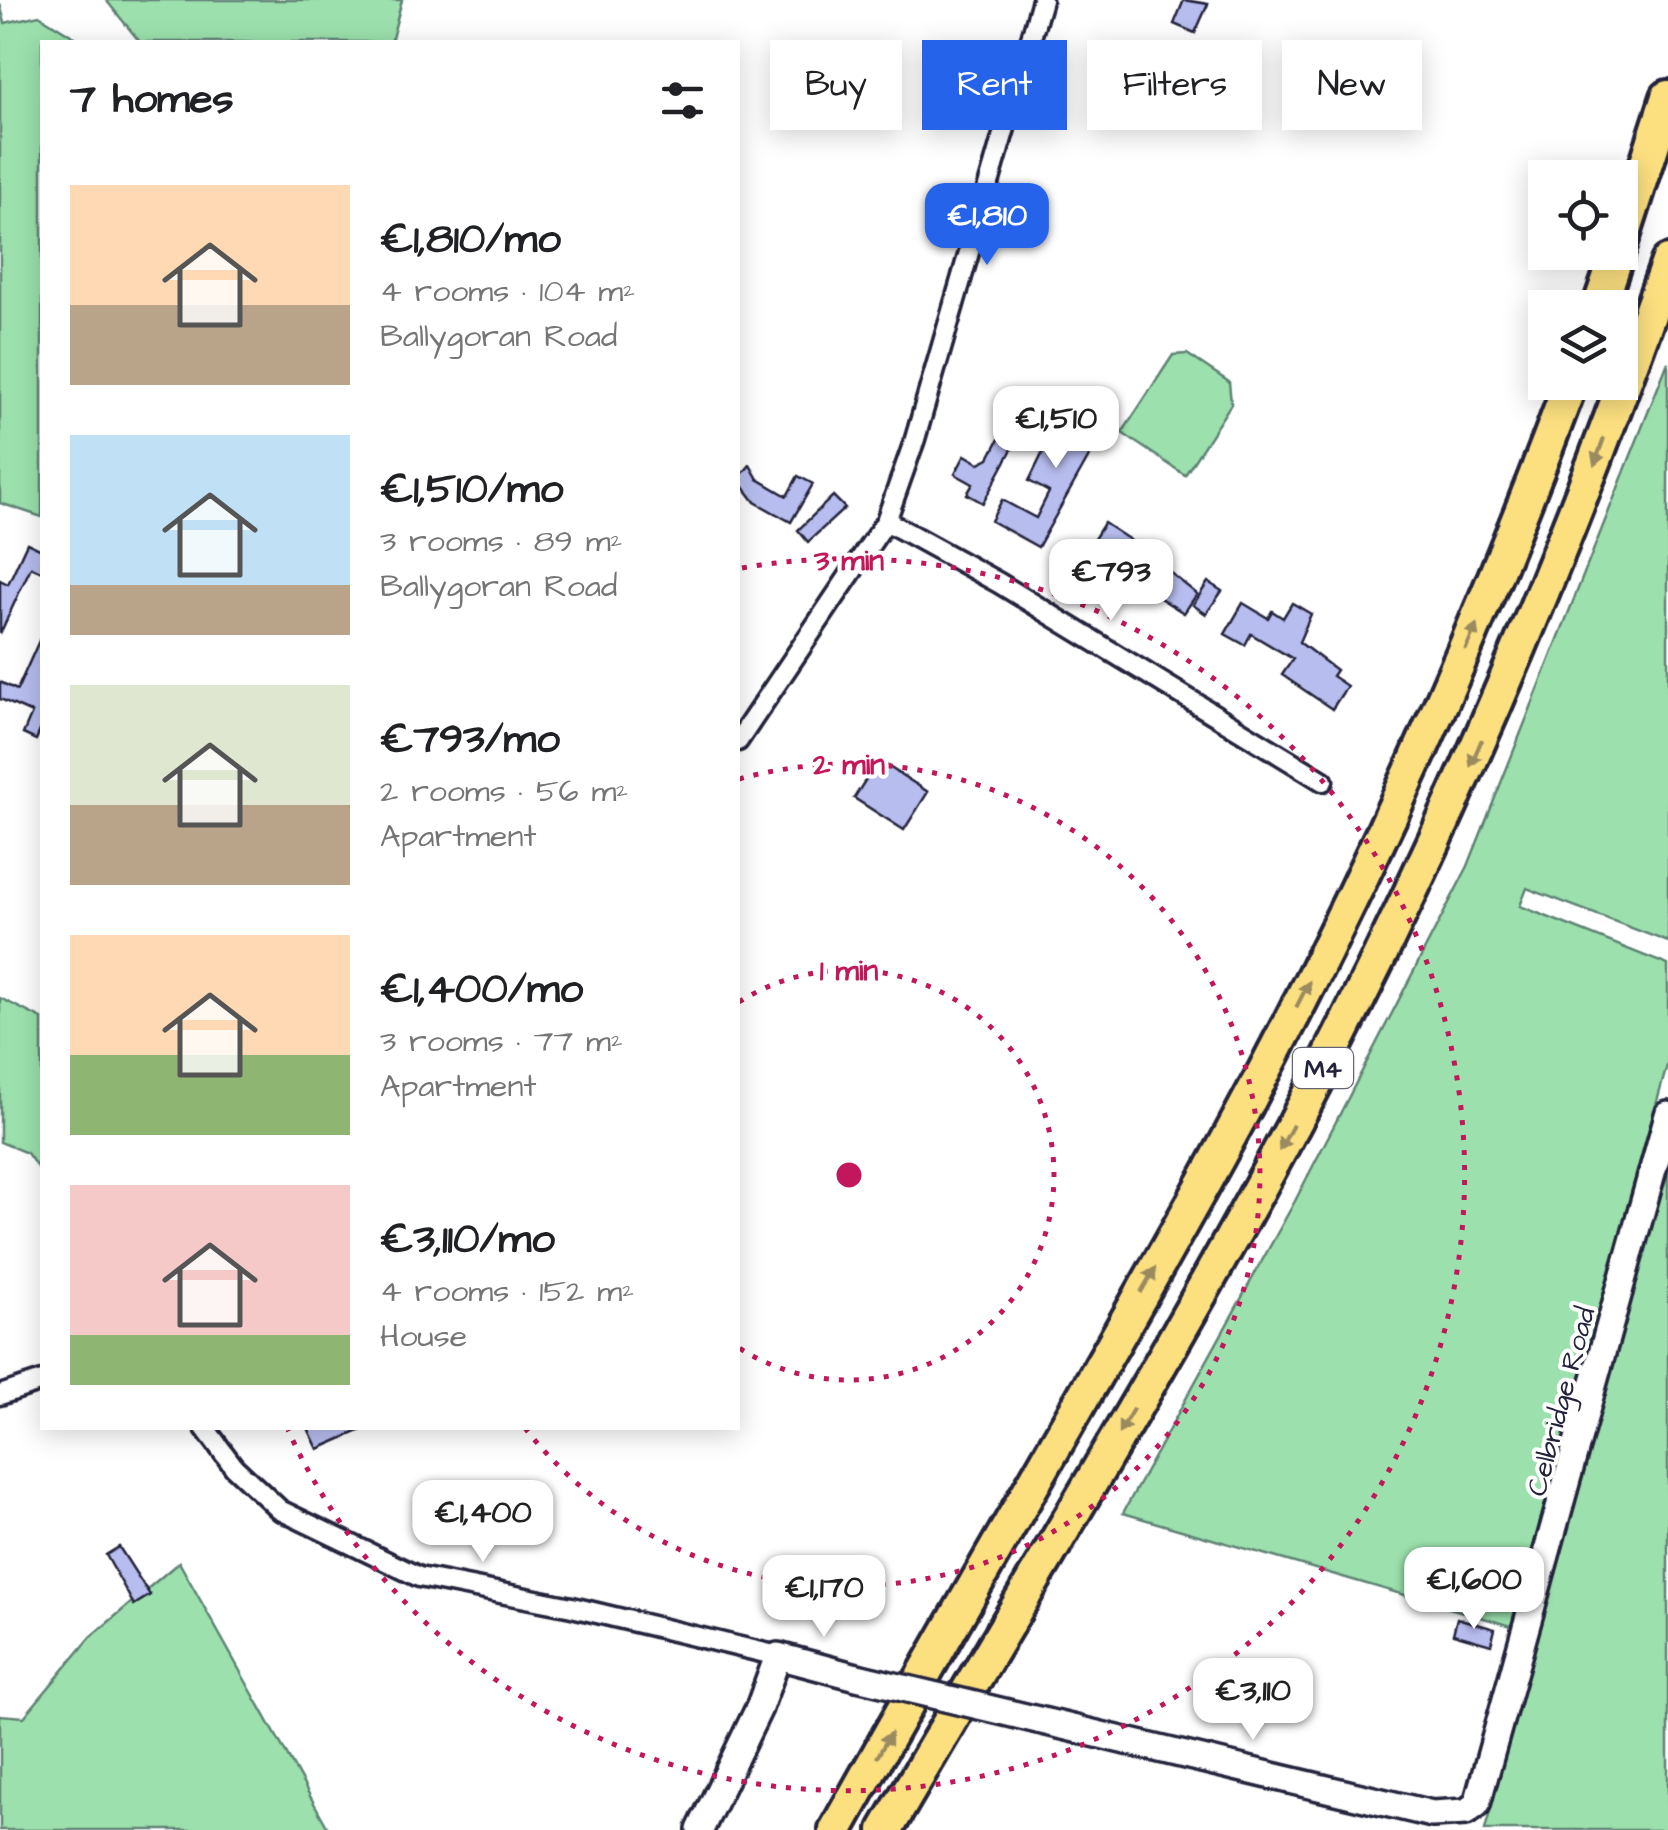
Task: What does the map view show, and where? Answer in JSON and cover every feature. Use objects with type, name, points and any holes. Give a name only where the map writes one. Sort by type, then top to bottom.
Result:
[{"type":"highway","points":[[1638,190],[1668,97]]},
{"type":"highway","name":"M4","points":[[886,1830],[1233,1237],[1390,936],[1468,773],[1532,621],[1668,262]]},
{"type":"highway","name":"M4","points":[[836,1830],[1227,1140],[1325,951],[1470,640],[1565,400]]},
{"type":"main road","name":"Celbridge Road","points":[[1468,1821],[1484,1791],[1668,1115]]},
{"type":"main road","points":[[700,1830],[778,1656],[1468,1821]]},
{"type":"street","points":[[740,738],[886,521],[915,439],[1042,0]]},
{"type":"street","points":[[886,521],[999,583],[1323,781]]},
{"type":"street","points":[[0,1395],[40,1381]]},
{"type":"street","points":[[206,1430],[234,1467],[280,1510],[419,1578],[572,1606],[778,1656]]},
{"type":"green space","points":[[106,0],[402,0],[392,40],[138,40]]},
{"type":"green space","points":[[0,4],[5,23],[39,15],[79,40],[40,40],[40,516],[0,503]]},
{"type":"green space","points":[[1187,354],[1229,382],[1231,404],[1185,475],[1122,433],[1173,355]]},
{"type":"green space","points":[[1668,362],[1668,942],[1527,888],[1520,906],[1668,965],[1668,1062],[1511,1626],[1123,1513],[1295,1201],[1468,866]]},
{"type":"green space","points":[[0,998],[40,1018],[40,1171],[27,1153],[0,1142]]},
{"type":"green space","points":[[1668,1149],[1668,1830],[1485,1830]]},
{"type":"green space","points":[[179,1562],[329,1830],[0,1830],[0,1715],[24,1717],[91,1637]]},
{"type":"building","points":[[1184,0],[1208,4],[1195,33],[1174,24]]},
{"type":"building","points":[[1070,397],[1109,421],[1038,547],[991,521],[1002,500],[1036,518],[1049,492],[1029,481]]},
{"type":"building","points":[[1013,413],[1027,421],[983,503],[967,494],[973,484],[955,474],[965,455],[979,463],[989,458]]},
{"type":"building","points":[[750,465],[758,479],[787,496],[798,476],[813,484],[791,522],[755,502],[740,477]]},
{"type":"building","points":[[833,496],[845,508],[808,542],[798,530]]},
{"type":"building","points":[[1104,523],[1130,540],[1123,550],[1152,569],[1157,562],[1197,594],[1184,613],[1086,552]]},
{"type":"building","points":[[27,543],[40,549],[40,571],[31,567],[0,634],[0,580],[8,584]]},
{"type":"building","points":[[1208,582],[1222,591],[1206,614],[1193,605]]},
{"type":"building","points":[[1243,603],[1268,618],[1272,611],[1283,618],[1292,603],[1311,614],[1299,642],[1336,670],[1332,676],[1347,686],[1332,709],[1282,675],[1293,659],[1251,634],[1245,645],[1225,634]]},
{"type":"building","points":[[40,638],[40,731],[36,740],[23,734],[32,713],[0,699],[0,682],[17,690]]},
{"type":"building","points":[[878,760],[928,792],[904,830],[854,798]]},
{"type":"building","points":[[309,1430],[361,1430],[318,1449]]},
{"type":"building","points":[[119,1547],[150,1595],[134,1605],[106,1555]]},
{"type":"building","points":[[1457,1618],[1495,1629],[1491,1645],[1453,1634]]}]
